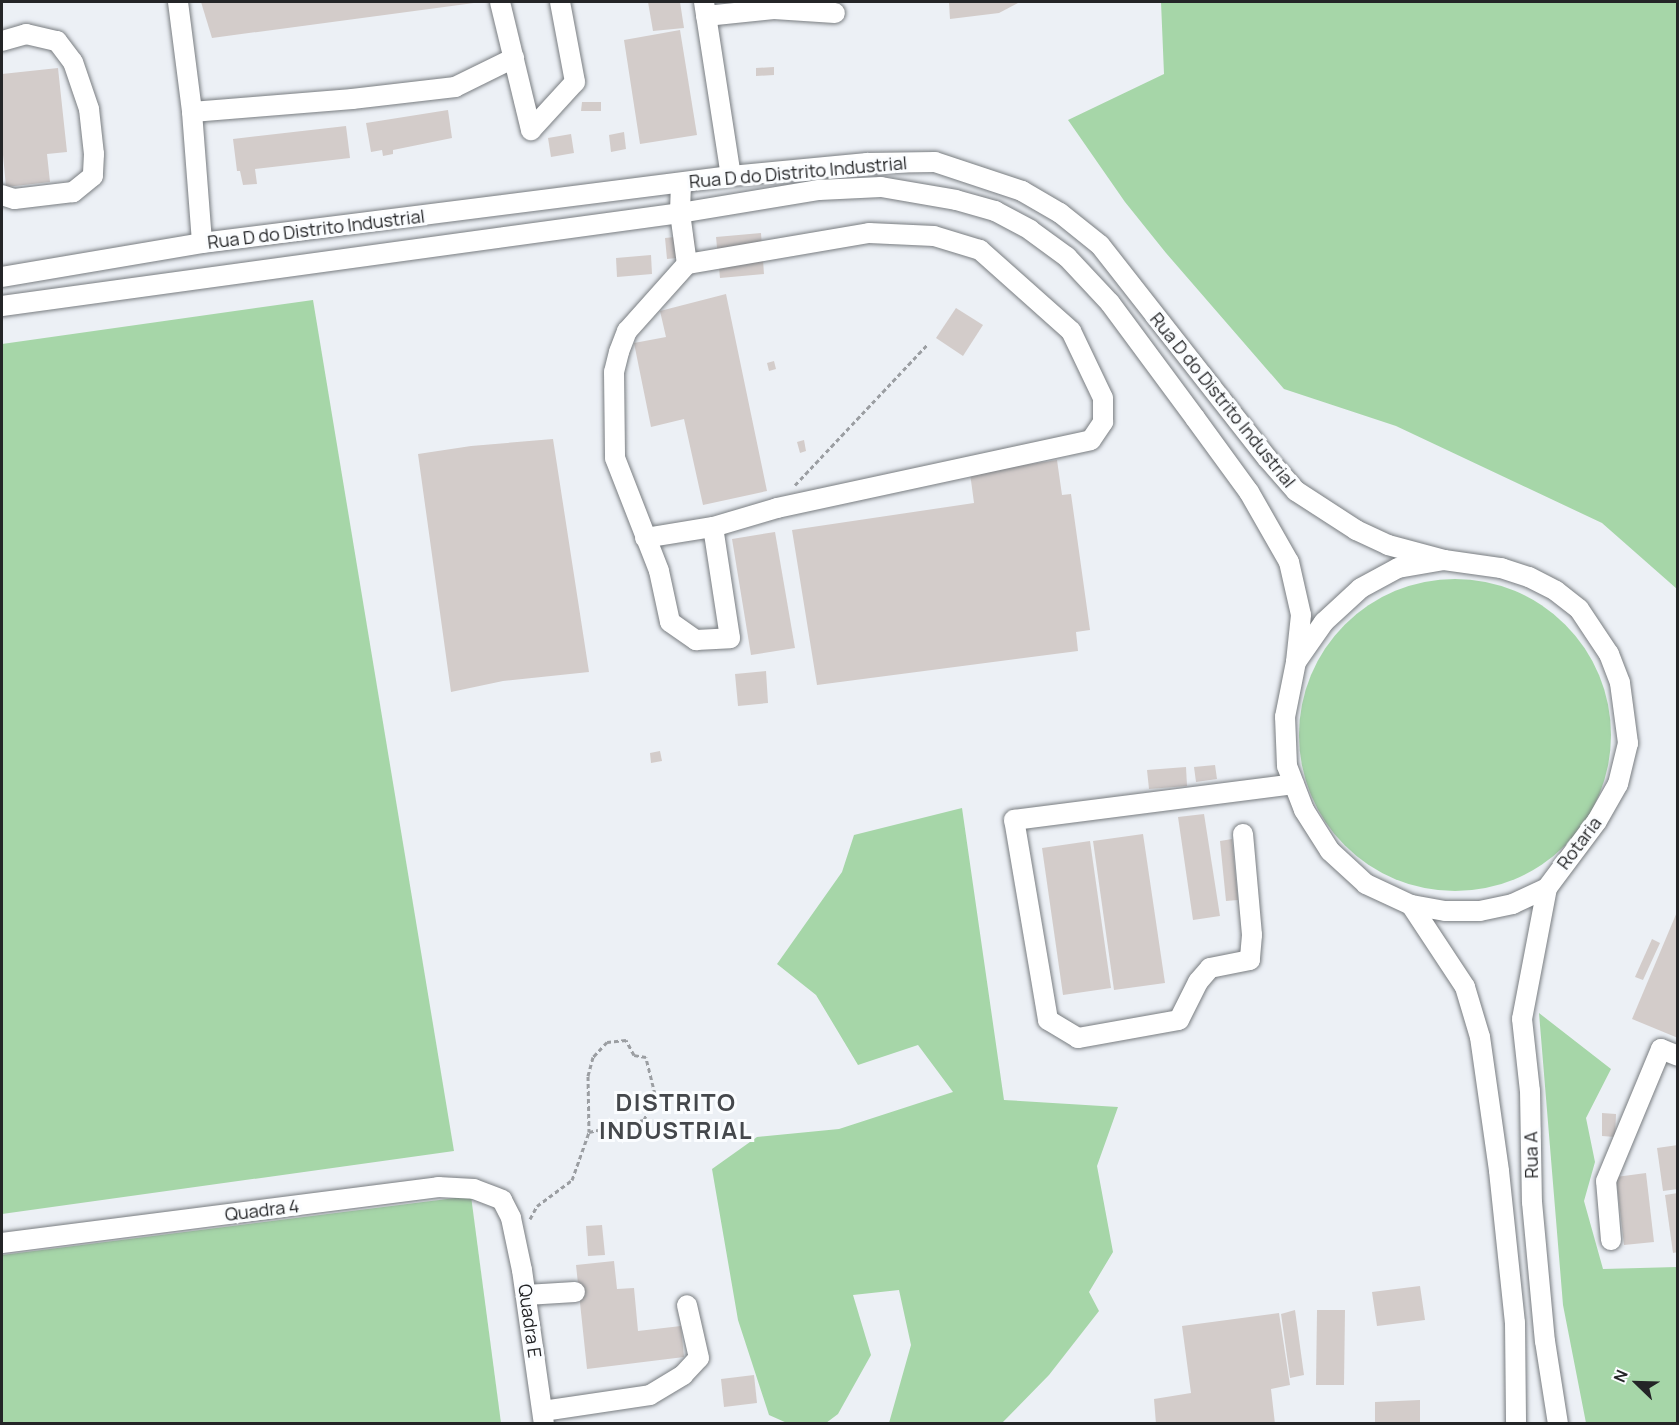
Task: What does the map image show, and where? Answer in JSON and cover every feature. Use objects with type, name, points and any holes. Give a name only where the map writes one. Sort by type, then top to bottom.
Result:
[{"type":"street","points":[[178,2],[192,112],[202,243]]},
{"type":"street","points":[[501,2],[531,130],[575,82],[560,2]]},
{"type":"street","points":[[731,176],[705,9],[774,9],[835,13]]},
{"type":"street","points":[[2,41],[26,34],[57,41],[73,62],[89,109],[94,154],[93,176],[73,192],[14,198],[2,195]]},
{"type":"street","points":[[192,112],[455,87],[514,58]]},
{"type":"street","name":"Rua D do Distrito Industrial","points":[[2,277],[202,243],[731,176],[867,163],[935,162],[1022,191],[1060,213],[1100,246],[1267,458],[1296,491],[1356,530],[1388,545],[1444,560]]},
{"type":"street","points":[[681,183],[680,213],[687,264]]},
{"type":"street","name":"Rua D do Distrito Industrial","points":[[2,306],[680,213],[819,190],[881,188],[956,200],[995,211],[1067,257],[1110,303],[1249,492],[1289,562],[1301,615],[1296,663]]},
{"type":"street","points":[[645,538],[713,527],[777,508],[1091,440],[1102,422],[1103,398],[1071,331],[980,250],[934,236],[869,233],[687,264],[627,331],[614,372],[615,458],[645,538],[659,571],[670,622],[696,640],[730,638],[713,527]]},
{"type":"street","name":"Rotaria","points":[[1444,560],[1501,568],[1529,577],[1556,591],[1580,609],[1609,654],[1620,683],[1628,743],[1618,784],[1597,821],[1547,888],[1513,904],[1480,911],[1445,911],[1411,905],[1366,884],[1330,851],[1304,810],[1287,766],[1285,717],[1296,663],[1324,622],[1361,588],[1398,568],[1444,560]]},
{"type":"street","points":[[1243,834],[1252,935],[1250,960],[1210,968],[1198,982],[1179,1020],[1078,1038],[1047,1020],[1014,820],[1294,784]]},
{"type":"street","name":"Rua A","points":[[1547,888],[1522,1019],[1530,1091],[1532,1202],[1545,1341],[1558,1424]]},
{"type":"street","name":"Rua A","points":[[1411,905],[1465,987],[1480,1037],[1499,1172],[1515,1323],[1516,1424]]},
{"type":"street","points":[[1611,1240],[1606,1181],[1661,1049],[1677,1056]]},
{"type":"street","name":"Quadra 4","points":[[2,1244],[438,1187],[474,1189],[502,1200],[511,1218]]},
{"type":"street","name":"Quadra E","points":[[511,1218],[526,1295],[543,1417]]},
{"type":"street","points":[[526,1295],[575,1292]]},
{"type":"street","points":[[543,1417],[650,1395],[683,1375],[699,1358],[687,1305]]},
{"type":"path","points":[[777,508],[804,473],[928,344]]},
{"type":"path","points":[[517,1245],[537,1206],[572,1180],[589,1132],[588,1076],[593,1057],[607,1042],[626,1040],[634,1055],[646,1057],[655,1094],[644,1120],[589,1132]]},
{"type":"green space","points":[[1161,2],[1677,2],[1677,589],[1602,523],[1396,426],[1284,389],[1166,253],[1125,202],[1068,120],[1164,74]]},
{"type":"green space","points":[[313,300],[454,1151],[2,1214],[2,344]]},
{"type":"green space","points":[[1455,579],[1485,582],[1515,591],[1542,605],[1576,636],[1599,675],[1608,705],[1611,735],[1608,765],[1599,795],[1585,822],[1554,856],[1515,879],[1485,888],[1455,891],[1425,888],[1395,879],[1368,865],[1334,834],[1311,795],[1302,765],[1299,735],[1302,705],[1311,675],[1325,648],[1356,614],[1395,591],[1425,582]]},
{"type":"green space","points":[[962,808],[1004,1100],[1118,1107],[1097,1166],[1113,1252],[1089,1292],[1099,1311],[1049,1375],[1002,1423],[889,1423],[911,1345],[899,1290],[853,1295],[871,1355],[838,1414],[826,1423],[787,1423],[769,1415],[738,1320],[712,1169],[757,1137],[839,1129],[953,1092],[918,1045],[858,1065],[816,995],[777,964],[842,872],[854,835]]},
{"type":"green space","points":[[1539,1013],[1611,1069],[1586,1118],[1595,1162],[1584,1201],[1603,1269],[1677,1267],[1677,1423],[1586,1423],[1563,1305]]},
{"type":"green space","points":[[471,1196],[501,1423],[2,1423],[2,1255]]},
{"type":"building","points":[[201,2],[473,2],[474,3],[212,38]]},
{"type":"building","points":[[648,2],[680,2],[684,28],[653,31]]},
{"type":"building","points":[[949,2],[1020,2],[999,13],[950,19]]},
{"type":"building","points":[[680,30],[697,135],[640,144],[624,40]]},
{"type":"building","points":[[774,67],[774,75],[756,76],[756,68]]},
{"type":"building","points":[[58,68],[67,152],[47,154],[50,182],[6,187],[2,144],[2,74]]},
{"type":"building","points":[[582,102],[601,102],[601,111],[581,111]]},
{"type":"building","points":[[448,110],[452,138],[393,150],[393,154],[383,156],[382,150],[371,152],[366,123]]},
{"type":"building","points":[[346,126],[350,158],[255,169],[257,184],[243,185],[240,171],[237,171],[233,139]]},
{"type":"building","points":[[624,132],[626,149],[611,152],[609,135]]},
{"type":"building","points":[[571,134],[574,153],[551,157],[548,138]]},
{"type":"building","points":[[761,233],[764,274],[720,278],[716,237]]},
{"type":"building","points":[[694,235],[696,256],[667,259],[665,238]]},
{"type":"building","points":[[651,255],[652,274],[617,277],[616,258]]},
{"type":"building","points":[[726,294],[767,491],[703,505],[684,419],[651,427],[634,343],[666,337],[660,311]]},
{"type":"building","points":[[956,308],[983,325],[963,356],[936,338]]},
{"type":"building","points":[[774,361],[776,369],[769,371],[767,363]]},
{"type":"building","points":[[553,439],[589,672],[503,681],[451,692],[418,454],[471,446]]},
{"type":"building","points":[[804,440],[806,451],[800,453],[797,442]]},
{"type":"building","points":[[1057,460],[1062,495],[1071,494],[1090,630],[1076,632],[1078,651],[817,685],[792,530],[974,503],[970,473]]},
{"type":"building","points":[[775,532],[795,648],[751,655],[732,539]]},
{"type":"building","points":[[766,671],[768,703],[738,706],[735,674]]},
{"type":"building","points":[[660,751],[662,761],[651,763],[650,753]]},
{"type":"building","points":[[1215,765],[1217,779],[1196,782],[1194,767]]},
{"type":"building","points":[[1186,767],[1187,786],[1149,789],[1147,770]]},
{"type":"building","points":[[1204,814],[1220,916],[1193,920],[1178,817]]},
{"type":"building","points":[[1143,834],[1165,983],[1114,990],[1093,841]]},
{"type":"building","points":[[1232,839],[1238,900],[1226,901],[1220,841]]},
{"type":"building","points":[[1090,841],[1111,988],[1063,995],[1042,848]]},
{"type":"building","points":[[1678,912],[1678,1038],[1632,1019]]},
{"type":"building","points":[[1652,939],[1660,943],[1643,980],[1635,977]]},
{"type":"building","points":[[1602,1113],[1616,1114],[1615,1137],[1602,1136]]},
{"type":"building","points":[[1678,1145],[1678,1189],[1663,1191],[1657,1148]]},
{"type":"building","points":[[1646,1173],[1654,1242],[1624,1245],[1616,1177]]},
{"type":"building","points":[[1678,1193],[1678,1252],[1673,1253],[1665,1195]]},
{"type":"building","points":[[602,1225],[605,1255],[588,1256],[586,1226]]},
{"type":"building","points":[[614,1261],[617,1289],[634,1288],[638,1331],[681,1326],[684,1357],[587,1369],[576,1265]]},
{"type":"building","points":[[1420,1286],[1425,1320],[1377,1326],[1372,1292]]},
{"type":"building","points":[[1295,1310],[1304,1375],[1290,1378],[1281,1314]]},
{"type":"building","points":[[1317,1310],[1345,1310],[1344,1385],[1316,1385]]},
{"type":"building","points":[[1279,1313],[1290,1385],[1271,1389],[1275,1424],[1156,1424],[1154,1399],[1191,1393],[1182,1326]]},
{"type":"building","points":[[754,1375],[757,1403],[724,1407],[721,1379]]},
{"type":"building","points":[[1420,1400],[1420,1424],[1375,1424],[1375,1402]]},
{"type":"district","name":"DISTRITO INDUSTRIAL","points":[[676,1116]]}]
